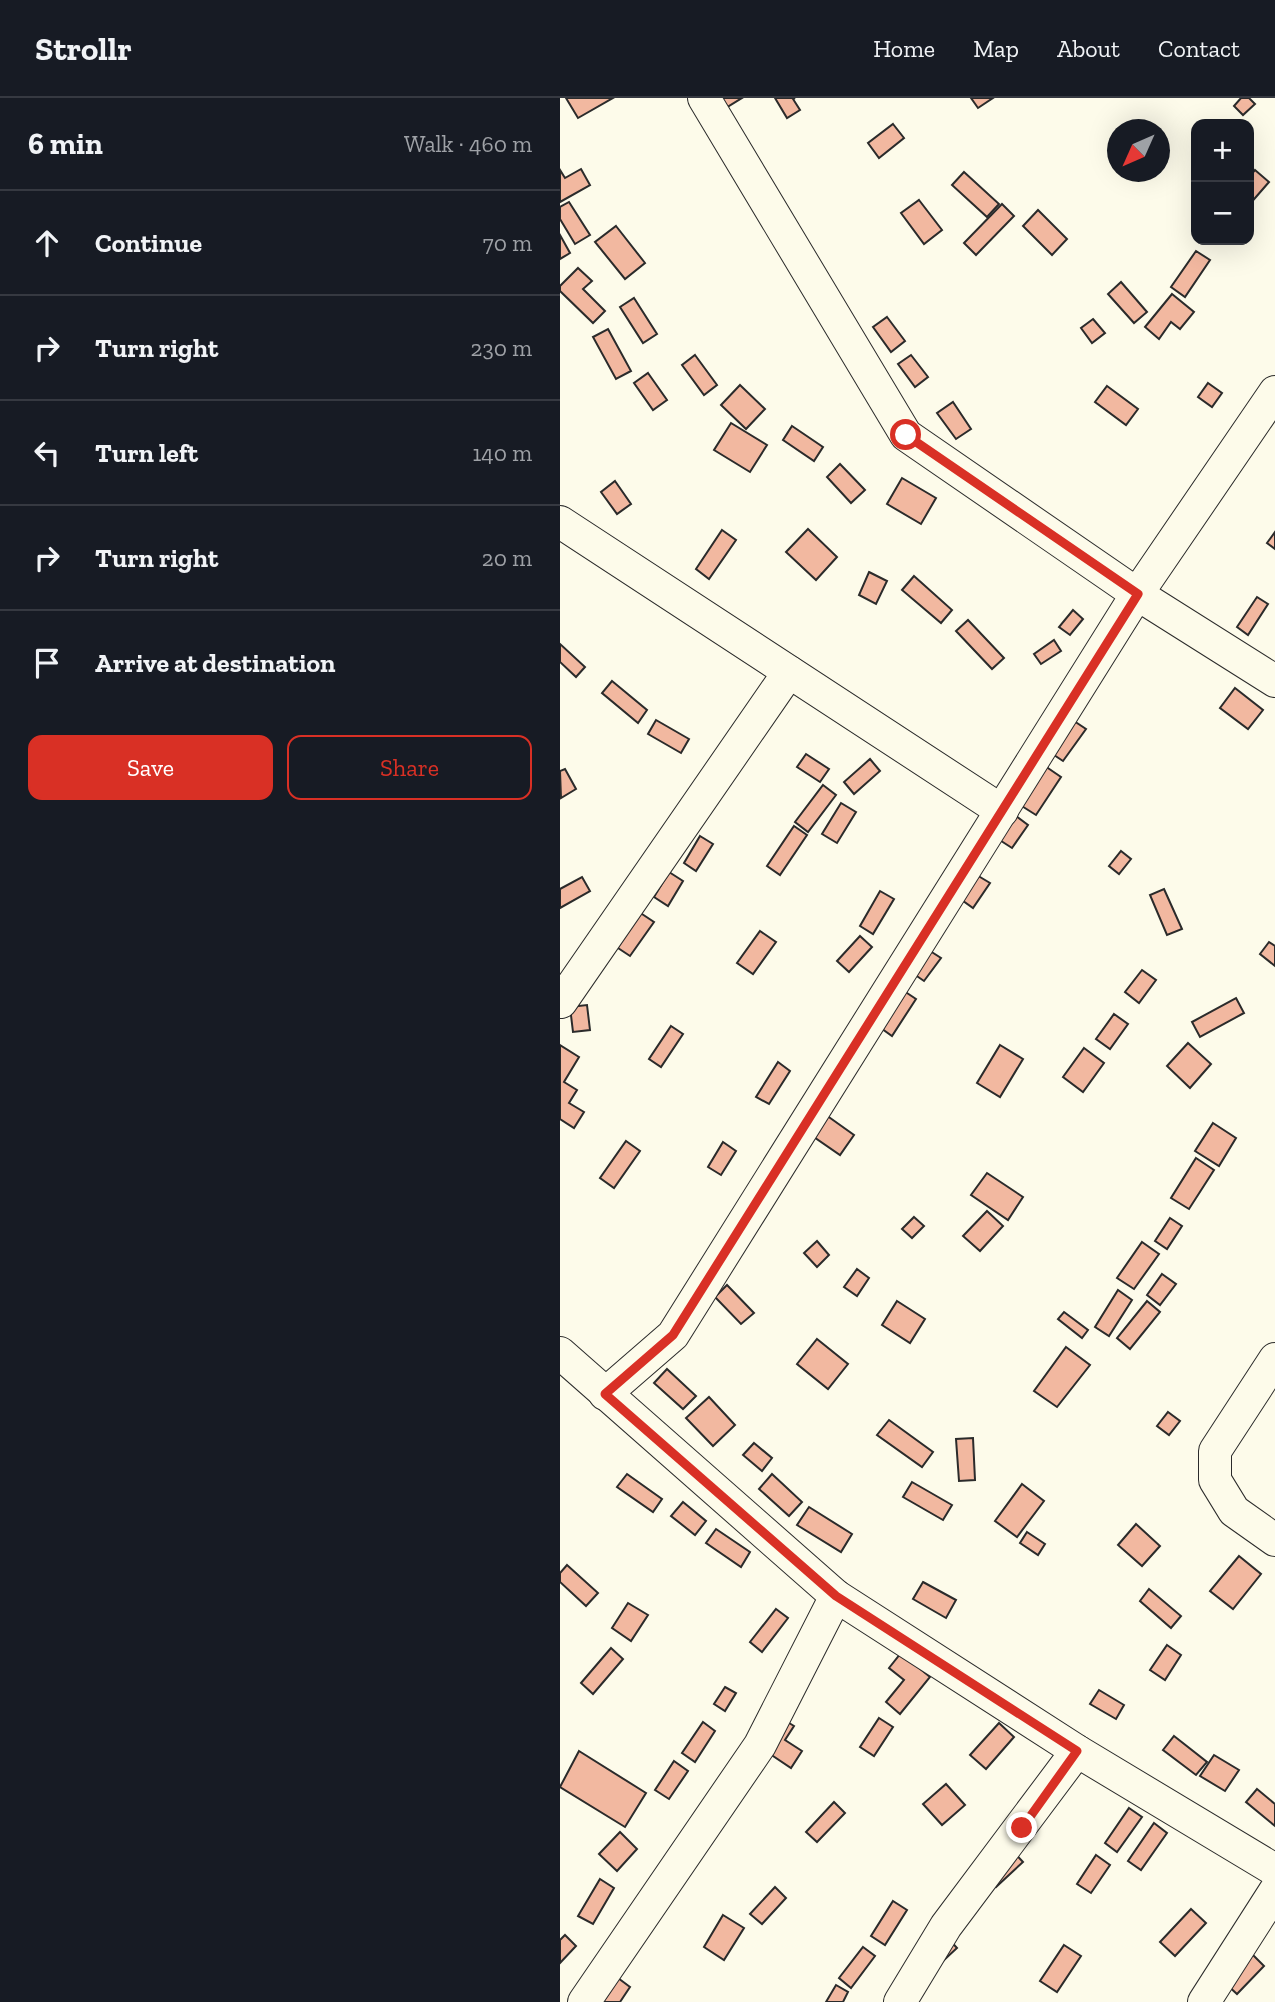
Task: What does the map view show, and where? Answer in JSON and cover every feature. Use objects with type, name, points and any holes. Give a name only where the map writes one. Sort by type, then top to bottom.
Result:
[{"type":"street","points":[[704,98],[906,435],[1138,594],[1275,681]]},
{"type":"street","points":[[605,1394],[673,1335],[1138,594],[1275,392]]},
{"type":"street","points":[[560,522],[1002,811]]},
{"type":"street","points":[[561,1002],[789,672]]},
{"type":"street","points":[[560,1353],[836,1596],[1077,1751],[1275,1870]]},
{"type":"street","points":[[1275,1359],[1215,1451],[1215,1480],[1234,1511],[1275,1540]]},
{"type":"street","points":[[584,2002],[760,1745],[836,1596]]},
{"type":"street","points":[[900,2002],[946,1926],[1077,1751]]},
{"type":"street","points":[[1204,2002],[1275,1891]]},
{"type":"building","points":[[566,98],[613,98],[578,118]]},
{"type":"building","points":[[718,98],[742,98],[724,109]]},
{"type":"building","points":[[775,98],[795,98],[793,99],[800,110],[787,118]]},
{"type":"building","points":[[971,98],[993,98],[978,108]]},
{"type":"building","points":[[1241,98],[1249,98],[1255,104],[1243,115],[1234,106]]},
{"type":"building","points":[[893,124],[904,138],[879,158],[868,143]]},
{"type":"building","points":[[581,169],[590,185],[560,202],[560,170],[565,178]]},
{"type":"building","points":[[1254,171],[1269,182],[1254,199],[1254,182]]},
{"type":"building","points":[[964,172],[999,204],[987,217],[952,185]]},
{"type":"building","points":[[919,200],[942,230],[924,244],[901,213]]},
{"type":"building","points":[[569,202],[590,235],[575,244],[560,219],[560,207]]},
{"type":"building","points":[[1002,204],[1014,216],[976,255],[964,243]]},
{"type":"building","points":[[1038,210],[1067,239],[1052,255],[1023,226]]},
{"type":"building","points":[[616,226],[645,263],[625,279],[595,242]]},
{"type":"building","points":[[560,235],[570,253],[560,259]]},
{"type":"building","points":[[1196,251],[1210,260],[1185,297],[1171,287]]},
{"type":"building","points":[[578,268],[592,281],[583,289],[605,311],[593,323],[560,291],[560,286]]},
{"type":"building","points":[[1121,282],[1147,312],[1134,323],[1108,294]]},
{"type":"building","points":[[1172,294],[1194,312],[1180,329],[1171,322],[1159,339],[1145,327]]},
{"type":"building","points":[[634,298],[657,334],[643,343],[620,307]]},
{"type":"building","points":[[887,317],[905,341],[891,352],[873,327]]},
{"type":"building","points":[[1093,319],[1105,333],[1092,343],[1081,328]]},
{"type":"building","points":[[608,329],[631,371],[616,379],[593,337]]},
{"type":"building","points":[[695,355],[717,385],[704,395],[682,365]]},
{"type":"building","points":[[911,355],[928,377],[915,387],[898,364]]},
{"type":"building","points":[[648,373],[667,400],[653,410],[634,383]]},
{"type":"building","points":[[1208,383],[1222,393],[1212,407],[1198,397]]},
{"type":"building","points":[[740,385],[765,409],[746,429],[721,405]]},
{"type":"building","points":[[1107,386],[1138,409],[1126,425],[1095,402]]},
{"type":"building","points":[[953,402],[971,429],[956,439],[937,413]]},
{"type":"building","points":[[731,423],[767,445],[750,472],[714,450]]},
{"type":"building","points":[[792,426],[823,447],[814,461],[783,440]]},
{"type":"building","points":[[840,464],[865,490],[851,503],[827,477]]},
{"type":"building","points":[[902,478],[936,498],[921,524],[887,504]]},
{"type":"building","points":[[615,481],[631,504],[617,514],[601,492]]},
{"type":"building","points":[[808,529],[837,557],[816,580],[786,552]]},
{"type":"building","points":[[722,530],[736,540],[709,579],[696,569]]},
{"type":"building","points":[[1275,532],[1275,549],[1267,543]]},
{"type":"building","points":[[869,572],[887,581],[876,604],[859,595]]},
{"type":"building","points":[[914,576],[952,610],[941,623],[902,590]]},
{"type":"building","points":[[1257,597],[1268,604],[1248,635],[1237,627]]},
{"type":"building","points":[[1073,610],[1083,619],[1070,635],[1059,627]]},
{"type":"building","points":[[968,620],[1004,658],[992,669],[956,631]]},
{"type":"building","points":[[1054,640],[1061,651],[1041,664],[1034,654]]},
{"type":"building","points":[[560,644],[585,667],[576,677],[560,662]]},
{"type":"building","points":[[612,681],[647,710],[638,723],[602,693]]},
{"type":"building","points":[[1235,688],[1263,710],[1248,729],[1220,708]]},
{"type":"building","points":[[1071,719],[1086,729],[1063,761],[1048,751]]},
{"type":"building","points":[[656,720],[689,739],[681,753],[648,734]]},
{"type":"building","points":[[806,754],[829,769],[820,782],[797,767]]},
{"type":"building","points":[[870,759],[880,771],[854,794],[844,782]]},
{"type":"building","points":[[1042,764],[1061,777],[1036,815],[1017,803]]},
{"type":"building","points":[[565,769],[576,789],[561,798],[560,771]]},
{"type":"building","points":[[823,785],[836,795],[808,832],[795,822]]},
{"type":"building","points":[[841,803],[856,812],[837,843],[822,834]]},
{"type":"building","points":[[1012,813],[1028,825],[1012,848],[995,837]]},
{"type":"building","points":[[794,826],[807,835],[780,875],[767,866]]},
{"type":"building","points":[[700,836],[713,844],[696,871],[684,863]]},
{"type":"building","points":[[1121,851],[1131,859],[1119,874],[1109,866]]},
{"type":"building","points":[[669,872],[683,881],[668,906],[654,897]]},
{"type":"building","points":[[975,874],[990,883],[973,908],[959,898]]},
{"type":"building","points":[[582,877],[590,891],[560,908],[560,889]]},
{"type":"building","points":[[1164,889],[1182,929],[1167,935],[1150,895]]},
{"type":"building","points":[[880,891],[894,899],[873,934],[860,926]]},
{"type":"building","points":[[639,912],[654,922],[630,956],[615,946]]},
{"type":"building","points":[[760,931],[776,942],[753,974],[737,963]]},
{"type":"building","points":[[860,936],[872,947],[849,972],[837,961]]},
{"type":"building","points":[[1269,942],[1275,946],[1275,966],[1260,954]]},
{"type":"building","points":[[927,949],[941,958],[924,981],[911,972]]},
{"type":"building","points":[[1142,970],[1156,980],[1139,1003],[1125,992]]},
{"type":"building","points":[[901,989],[916,999],[892,1036],[878,1026]]},
{"type":"building","points":[[1236,998],[1244,1013],[1200,1037],[1192,1022]]},
{"type":"building","points":[[587,1005],[590,1030],[573,1032],[570,1007]]},
{"type":"building","points":[[1114,1014],[1128,1024],[1110,1049],[1096,1039]]},
{"type":"building","points":[[671,1026],[683,1034],[661,1067],[649,1059]]},
{"type":"building","points":[[1188,1043],[1211,1064],[1190,1088],[1167,1066]]},
{"type":"building","points":[[560,1045],[579,1057],[564,1082],[577,1090],[569,1103],[584,1112],[574,1128],[560,1119]]},
{"type":"building","points":[[1000,1045],[1023,1059],[1000,1097],[977,1083]]},
{"type":"building","points":[[1084,1048],[1104,1063],[1083,1092],[1063,1077]]},
{"type":"building","points":[[778,1062],[790,1071],[769,1104],[756,1097]]},
{"type":"building","points":[[826,1115],[854,1135],[840,1155],[811,1135]]},
{"type":"building","points":[[1213,1123],[1236,1138],[1219,1166],[1195,1151]]},
{"type":"building","points":[[626,1141],[640,1151],[614,1188],[600,1178]]},
{"type":"building","points":[[723,1142],[736,1151],[721,1175],[708,1167]]},
{"type":"building","points":[[1196,1158],[1214,1170],[1189,1209],[1171,1198]]},
{"type":"building","points":[[987,1173],[1023,1197],[1008,1220],[971,1195]]},
{"type":"building","points":[[987,1211],[1003,1226],[980,1251],[963,1236]]},
{"type":"building","points":[[914,1217],[924,1226],[912,1238],[902,1229]]},
{"type":"building","points":[[1170,1218],[1182,1226],[1167,1249],[1155,1241]]},
{"type":"building","points":[[817,1241],[829,1255],[817,1267],[804,1253]]},
{"type":"building","points":[[1142,1242],[1159,1254],[1134,1289],[1117,1278]]},
{"type":"building","points":[[857,1269],[869,1278],[857,1296],[844,1287]]},
{"type":"building","points":[[1162,1274],[1176,1284],[1160,1305],[1147,1295]]},
{"type":"building","points":[[727,1285],[754,1313],[741,1324],[715,1297]]},
{"type":"building","points":[[1118,1290],[1132,1300],[1109,1336],[1095,1327]]},
{"type":"building","points":[[897,1301],[925,1319],[910,1343],[882,1325]]},
{"type":"building","points":[[1147,1301],[1160,1312],[1130,1349],[1117,1338]]},
{"type":"building","points":[[1064,1312],[1088,1330],[1082,1338],[1058,1319]]},
{"type":"building","points":[[817,1339],[848,1364],[828,1389],[797,1364]]},
{"type":"building","points":[[1066,1347],[1090,1365],[1057,1407],[1034,1391]]},
{"type":"building","points":[[667,1369],[696,1396],[683,1409],[654,1383]]},
{"type":"building","points":[[709,1397],[735,1425],[713,1446],[686,1418]]},
{"type":"building","points":[[1168,1412],[1180,1421],[1169,1435],[1157,1426]]},
{"type":"building","points":[[889,1420],[933,1452],[922,1467],[877,1435]]},
{"type":"building","points":[[973,1438],[975,1480],[959,1481],[956,1439]]},
{"type":"building","points":[[754,1443],[772,1458],[762,1471],[743,1455]]},
{"type":"building","points":[[627,1474],[662,1499],[653,1512],[617,1487]]},
{"type":"building","points":[[772,1474],[802,1502],[789,1516],[759,1489]]},
{"type":"building","points":[[912,1482],[952,1505],[943,1520],[903,1497]]},
{"type":"building","points":[[1022,1484],[1044,1501],[1017,1537],[995,1521]]},
{"type":"building","points":[[683,1502],[706,1521],[695,1535],[671,1516]]},
{"type":"building","points":[[809,1507],[852,1534],[841,1552],[797,1525]]},
{"type":"building","points":[[1136,1524],[1160,1546],[1142,1566],[1118,1545]]},
{"type":"building","points":[[716,1529],[750,1552],[741,1567],[706,1543]]},
{"type":"building","points":[[1027,1532],[1045,1544],[1038,1555],[1020,1543]]},
{"type":"building","points":[[1239,1556],[1261,1574],[1233,1609],[1210,1591]]},
{"type":"building","points":[[567,1565],[598,1593],[586,1606],[560,1582],[560,1573]]},
{"type":"building","points":[[923,1582],[956,1600],[946,1618],[913,1599]]},
{"type":"building","points":[[1149,1589],[1181,1616],[1171,1628],[1140,1601]]},
{"type":"building","points":[[628,1603],[648,1615],[631,1641],[612,1628]]},
{"type":"building","points":[[776,1609],[788,1618],[762,1652],[750,1642]]},
{"type":"building","points":[[1167,1645],[1181,1655],[1165,1680],[1150,1670]]},
{"type":"building","points":[[611,1648],[623,1659],[593,1694],[581,1683]]},
{"type":"building","points":[[901,1653],[930,1677],[900,1714],[886,1702],[904,1680],[889,1668]]},
{"type":"building","points":[[725,1687],[736,1693],[725,1711],[714,1704]]},
{"type":"building","points":[[1099,1690],[1124,1705],[1116,1719],[1090,1704]]},
{"type":"building","points":[[781,1718],[794,1726],[785,1740],[802,1751],[791,1768],[761,1748]]},
{"type":"building","points":[[879,1718],[893,1727],[874,1756],[860,1747]]},
{"type":"building","points":[[703,1722],[715,1731],[695,1762],[682,1753]]},
{"type":"building","points":[[999,1723],[1014,1737],[986,1769],[970,1755]]},
{"type":"building","points":[[1174,1736],[1207,1762],[1196,1775],[1163,1750]]},
{"type":"building","points":[[579,1751],[646,1793],[625,1827],[560,1787]]},
{"type":"building","points":[[1214,1755],[1239,1770],[1225,1791],[1200,1776]]},
{"type":"building","points":[[674,1761],[688,1771],[669,1799],[655,1790]]},
{"type":"building","points":[[946,1784],[965,1805],[942,1825],[923,1804]]},
{"type":"building","points":[[1257,1789],[1275,1804],[1275,1826],[1246,1802]]},
{"type":"building","points":[[834,1802],[845,1813],[817,1842],[806,1832]]},
{"type":"building","points":[[1129,1808],[1142,1817],[1117,1852],[1105,1843]]},
{"type":"building","points":[[1154,1823],[1167,1833],[1141,1870],[1128,1861]]},
{"type":"building","points":[[620,1832],[637,1849],[617,1871],[599,1854]]},
{"type":"building","points":[[1009,1847],[1023,1862],[996,1887],[982,1872]]},
{"type":"building","points":[[1096,1855],[1110,1865],[1091,1893],[1077,1884]]},
{"type":"building","points":[[600,1879],[614,1888],[593,1924],[578,1916]]},
{"type":"building","points":[[775,1887],[786,1898],[762,1924],[750,1914]]},
{"type":"building","points":[[893,1901],[907,1910],[885,1945],[871,1936]]},
{"type":"building","points":[[1191,1909],[1206,1923],[1175,1956],[1160,1942]]},
{"type":"building","points":[[723,1915],[744,1928],[724,1960],[704,1947]]},
{"type":"building","points":[[565,1935],[576,1946],[560,1963],[560,1940]]},
{"type":"building","points":[[946,1936],[957,1948],[944,1960],[933,1948]]},
{"type":"building","points":[[1064,1945],[1081,1956],[1057,1992],[1040,1981]]},
{"type":"building","points":[[863,1947],[875,1956],[851,1988],[839,1978]]},
{"type":"building","points":[[1252,1954],[1264,1966],[1237,1994],[1225,1983]]},
{"type":"building","points":[[618,1978],[630,1987],[620,2002],[603,2002]]},
{"type":"building","points":[[836,1985],[848,1992],[843,2002],[826,2002]]},
{"type":"route","points":[[906,435],[1138,594],[673,1335],[605,1394],[836,1596],[1077,1751],[1022,1828]]}]
